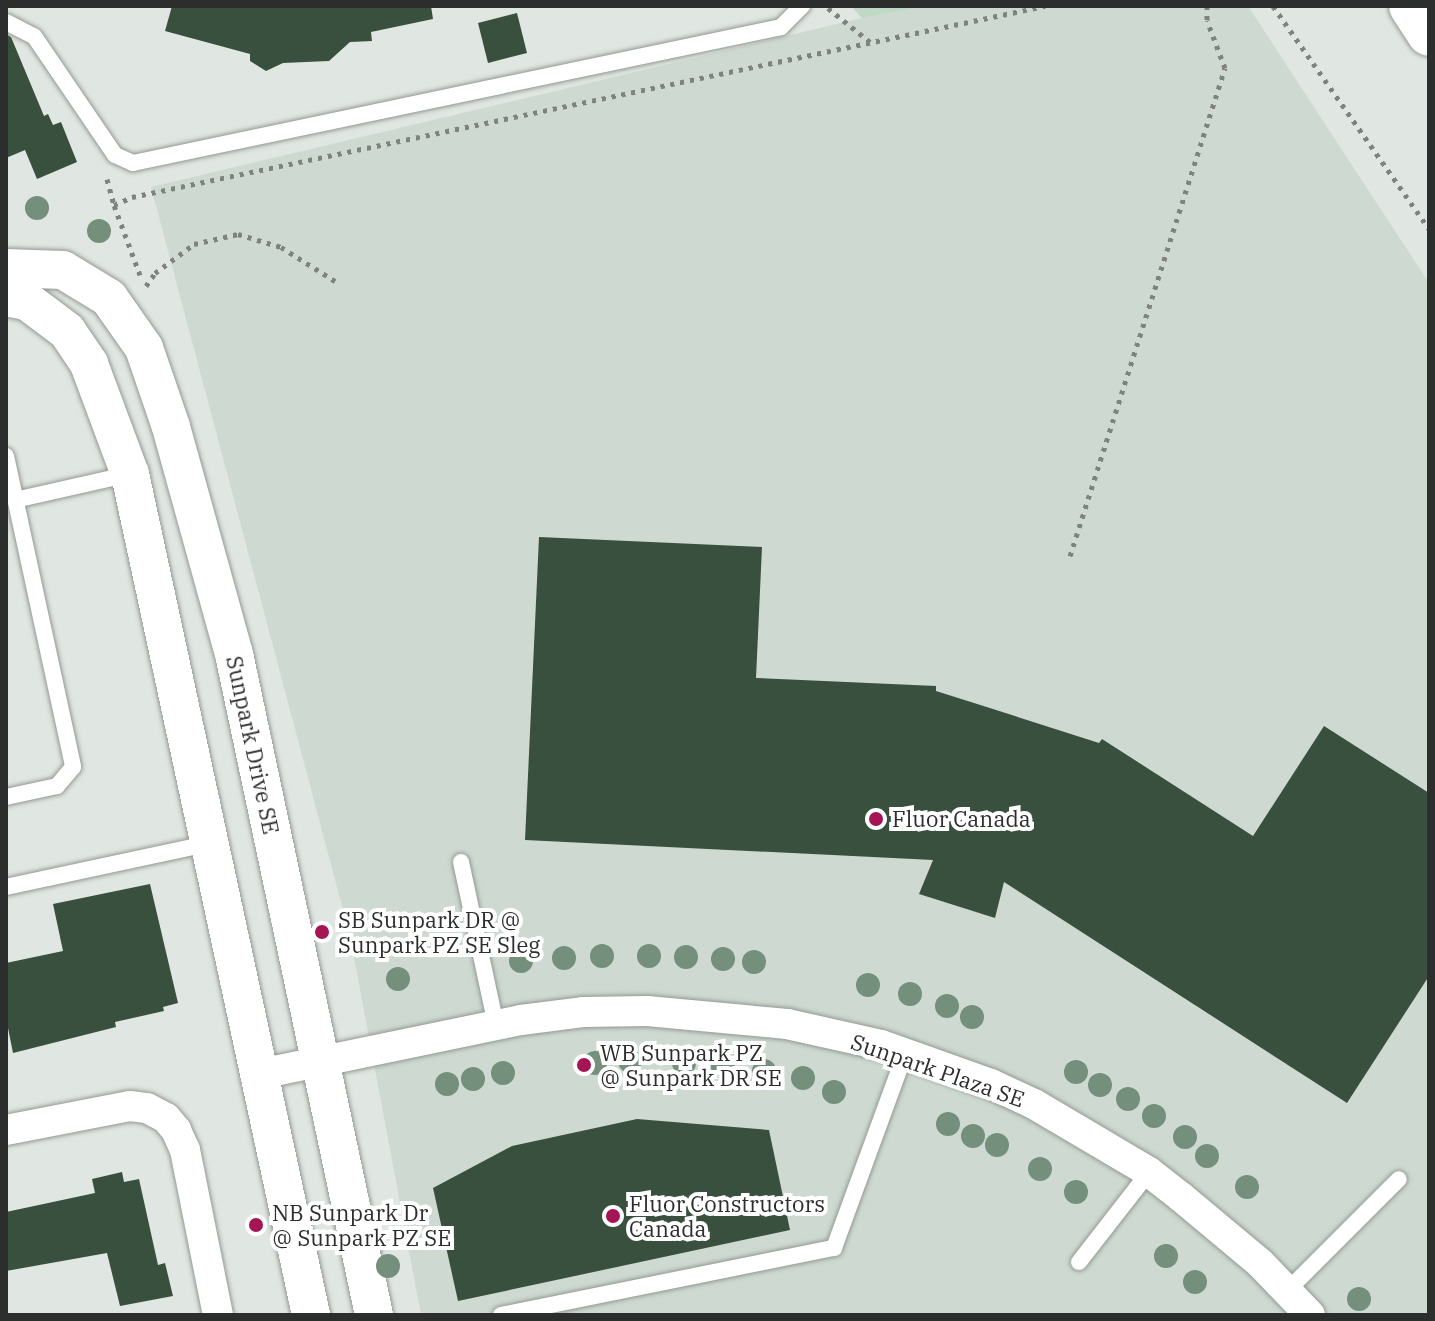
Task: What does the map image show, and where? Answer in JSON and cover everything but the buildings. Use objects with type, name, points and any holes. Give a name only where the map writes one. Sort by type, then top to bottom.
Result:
[{"type":"highway","points":[[1411,6],[1429,34]]},
{"type":"street","name":"Sunpark Drive SE","points":[[6,268],[63,270],[109,298],[144,348],[171,427],[234,654],[374,1315]]},
{"type":"street","points":[[6,297],[27,301],[67,331],[89,364],[130,474],[212,843],[311,1315]]},
{"type":"street","name":"Sunpark Plaza SE","points":[[260,1074],[496,1025],[584,1012],[728,1015],[787,1024],[905,1054],[991,1084],[1034,1104],[1149,1172],[1260,1263],[1310,1315]]},
{"type":"street","points":[[6,1130],[130,1106],[147,1108],[166,1118],[176,1130],[185,1150],[215,1314]]},
{"type":"lane","points":[[6,22],[34,36],[115,155],[133,163],[781,27],[802,6]]},
{"type":"lane","points":[[6,456],[73,767],[57,786],[6,797]]},
{"type":"lane","points":[[15,500],[130,474]]},
{"type":"lane","points":[[6,887],[212,843]]},
{"type":"lane","points":[[461,862],[496,1025]]},
{"type":"lane","points":[[501,1315],[834,1248],[905,1054]]},
{"type":"lane","points":[[1079,1262],[1149,1172]]},
{"type":"lane","points":[[1287,1291],[1399,1179]]},
{"type":"path","points":[[825,6],[871,42]]},
{"type":"path","points":[[335,281],[281,247],[238,234],[194,244],[155,273],[145,287],[114,205],[132,197],[1045,6]]},
{"type":"path","points":[[1070,556],[1225,68],[1207,20],[1207,6]]},
{"type":"path","points":[[1273,6],[1429,229]]},
{"type":"shaded area","points":[[929,6],[1248,6],[1429,283],[1429,1315],[421,1315],[350,936],[151,187],[862,18]]},
{"type":"green space","points":[[851,6],[929,6],[862,18]]},
{"type":"place","name":"Fluor Canada","points":[[876,819]]},
{"type":"place","name":"SB Sunpark DR @ Sunpark PZ SE Sleg","points":[[322,932]]},
{"type":"place","name":"WB Sunpark PZ @ Sunpark DR SE","points":[[584,1065]]},
{"type":"place","name":"Fluor Constructors Canada","points":[[613,1216]]},
{"type":"place","name":"NB Sunpark Dr @ Sunpark PZ SE","points":[[256,1225]]}]
